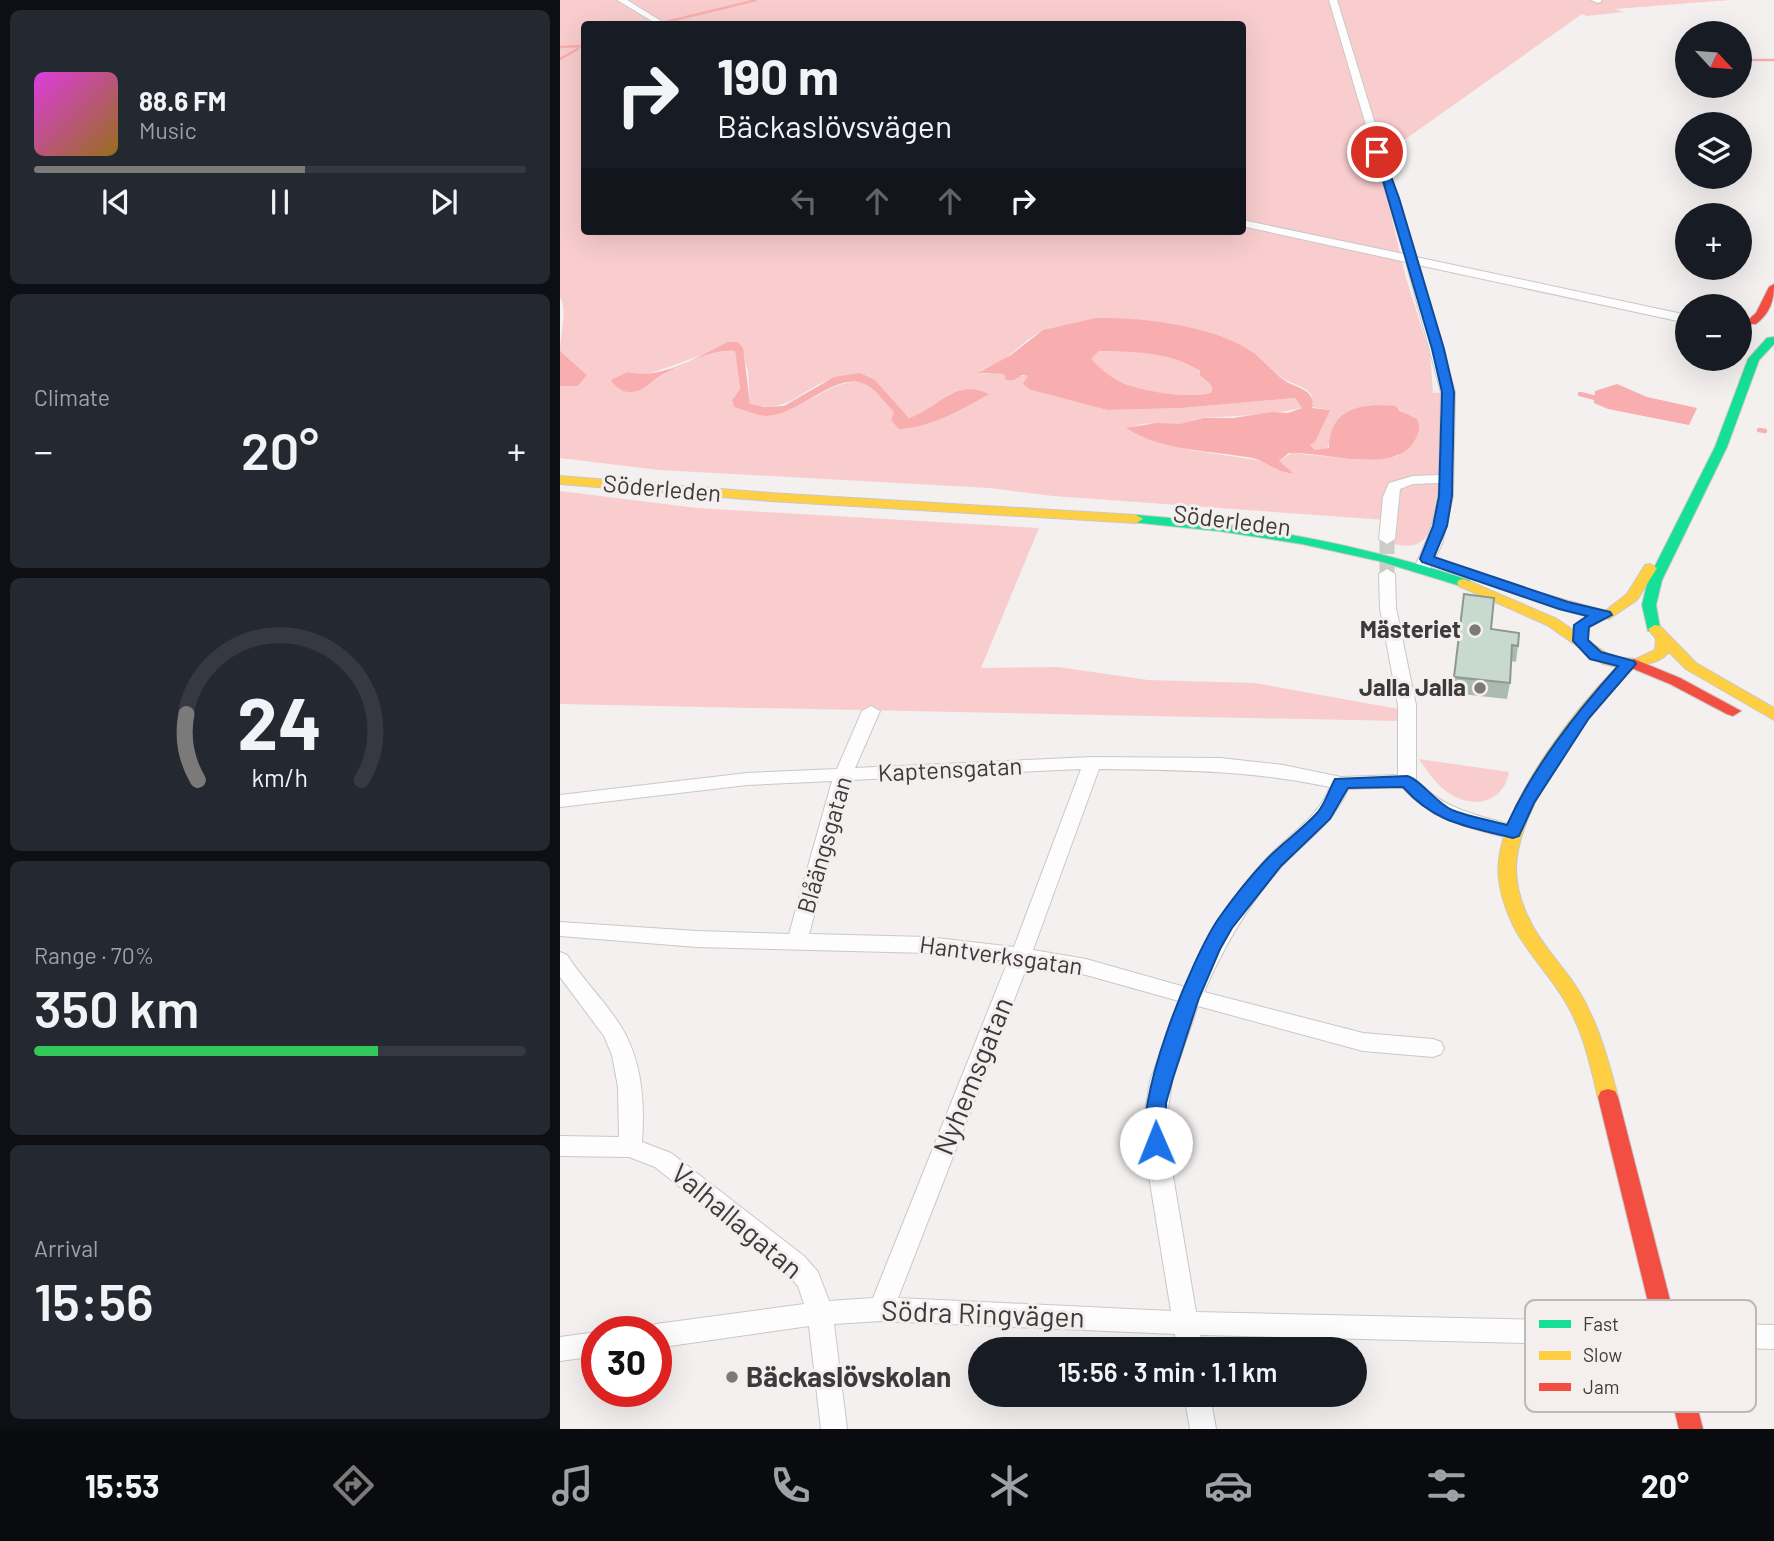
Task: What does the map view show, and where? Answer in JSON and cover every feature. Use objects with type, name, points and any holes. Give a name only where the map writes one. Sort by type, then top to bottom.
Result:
[{"type":"street","points":[[621,0],[657,21]]},
{"type":"street","points":[[1333,0],[1438,349],[1448,392],[1446,479],[1440,526],[1424,564]]},
{"type":"street","points":[[1246,224],[1675,316]]},
{"type":"street","points":[[1752,323],[1761,315],[1774,287]]},
{"type":"street","points":[[1658,1300],[1596,1047],[1580,1009],[1520,922],[1507,876],[1513,832],[1526,802],[1583,715],[1631,664],[1651,660],[1659,640],[1649,605],[1655,580],[1727,437],[1758,351],[1773,333],[1774,311]]},
{"type":"street","points":[[1752,332],[1773,333]]},
{"type":"street","points":[[1583,715],[1593,676],[1583,641],[1586,622],[1607,615],[1632,597],[1648,573],[1703,465],[1724,417],[1735,371]]},
{"type":"street","points":[[1387,539],[1390,497],[1394,486],[1416,478],[1446,479]]},
{"type":"street","name":"Söderleden","points":[[560,480],[727,495],[1212,526],[1337,545],[1424,564],[1556,603],[1633,618],[1691,666],[1774,716]]},
{"type":"street","name":"Söderleden","points":[[1424,564],[1443,575],[1527,609],[1562,627],[1603,659],[1631,664],[1675,681],[1774,731]]},
{"type":"street","points":[[1387,574],[1388,608],[1407,705],[1407,781],[1425,802],[1446,814],[1513,832]]},
{"type":"street","name":"Blåängsgatan","points":[[797,941],[844,775],[871,711]]},
{"type":"street","name":"Kaptensgatan","points":[[560,801],[706,782],[1093,764],[1220,764],[1283,771],[1341,783],[1407,781]]},
{"type":"street","name":"Nyhemsgatan","points":[[881,1309],[1021,955],[1093,764]]},
{"type":"street","points":[[1188,1337],[1155,1129],[1156,1103],[1190,998],[1225,924],[1274,862],[1324,815],[1338,794],[1341,783]]},
{"type":"street","name":"Hantverksgatan","points":[[560,929],[697,939],[928,945],[1021,955],[1086,967],[1190,998],[1351,1039],[1433,1048]]},
{"type":"street","points":[[560,960],[613,1032],[620,1046],[632,1110],[630,1147]]},
{"type":"street","name":"Valhallagatan","points":[[560,1146],[630,1147],[676,1168],[765,1237],[809,1280],[820,1313],[834,1429]]},
{"type":"street","name":"Södra Ringvägen","points":[[672,1334],[820,1313],[881,1309],[1186,1323],[1525,1331]]},
{"type":"street","name":"Södra Ringvägen","points":[[1756,1337],[1774,1337]]},
{"type":"street","points":[[560,1349],[581,1346]]},
{"type":"street","points":[[1199,1407],[1203,1429]]},
{"type":"street","points":[[1687,1412],[1691,1429]]},
{"type":"shaded area","points":[[560,0],[1730,0],[1615,9],[1624,12],[1587,16],[1582,14],[1390,150],[1372,157],[1384,185],[1406,278],[1430,354],[1433,393],[1448,392],[1441,471],[1433,516],[1428,532],[1417,544],[1402,545],[1380,540],[1386,520],[1053,496],[989,488],[659,470],[560,458],[560,386],[578,386],[587,375],[560,351],[564,316]],"holes":[[[1122,320],[1189,328],[1222,338],[1256,355],[1281,377],[1307,390],[1312,397],[1312,407],[1330,410],[1310,445],[1315,450],[1327,450],[1328,445],[1396,406],[1403,413],[1398,456],[1360,460],[1292,453],[1279,461],[1288,474],[1263,461],[1190,450],[1129,430],[1148,423],[1175,425],[1200,418],[1266,414],[1302,408],[1295,398],[1182,408],[1107,410],[1031,390],[1028,376],[1019,376],[1014,380],[1004,374],[982,374],[981,370],[990,368],[1028,339],[1045,330]],[[738,342],[748,371],[750,405],[775,406],[793,400],[831,379],[853,377],[875,380],[909,418],[928,412],[958,388],[912,428],[872,389],[855,382],[831,388],[777,414],[765,416],[734,407],[732,400],[740,389],[735,351],[700,357],[645,388],[628,372],[643,376]]]},
{"type":"shaded area","points":[[1096,318],[1135,319],[1178,325],[1220,336],[1254,353],[1283,379],[1310,395],[1312,408],[1330,410],[1315,442],[1310,445],[1315,450],[1329,448],[1335,424],[1350,410],[1360,407],[1396,406],[1400,411],[1417,419],[1418,432],[1405,451],[1392,457],[1357,459],[1289,453],[1279,461],[1293,473],[1284,472],[1253,458],[1171,446],[1140,436],[1126,428],[1156,423],[1180,424],[1203,418],[1288,413],[1302,408],[1295,398],[1182,408],[1107,410],[1031,390],[1023,384],[1028,376],[1006,380],[1004,374],[978,373],[1011,355],[1043,330]],"holes":[[[1099,351],[1138,352],[1164,356],[1188,364],[1200,371],[1200,375],[1212,386],[1212,392],[1193,395],[1167,393],[1121,382],[1091,359]]]},
{"type":"shaded area","points":[[728,342],[738,342],[743,348],[750,404],[764,407],[784,406],[834,377],[860,373],[875,380],[909,418],[966,389],[989,394],[934,421],[899,429],[891,420],[894,412],[862,383],[839,384],[790,410],[765,416],[734,407],[732,400],[740,389],[735,351],[717,352],[679,366]]},
{"type":"shaded area","points":[[560,351],[587,375],[578,386],[560,386]]},
{"type":"shaded area","points":[[1099,351],[1150,353],[1176,358],[1198,370],[1213,386],[1212,392],[1180,395],[1129,385],[1112,377],[1090,359]]},
{"type":"shaded area","points":[[679,366],[634,392],[621,390],[611,380],[628,372],[653,373]]},
{"type":"shaded area","points":[[1617,384],[1647,397],[1697,408],[1689,425],[1608,409],[1594,403],[1595,391]]},
{"type":"shaded area","points":[[560,491],[697,508],[1039,528],[981,668],[1058,667],[1148,680],[1255,683],[1404,710],[1400,721],[560,704]]},
{"type":"shaded area","points":[[1419,759],[1509,772],[1499,793],[1480,802],[1470,801],[1449,794]]},
{"type":"building","points":[[1464,594],[1494,598],[1491,629],[1519,633],[1518,646],[1512,645],[1510,683],[1454,677]]},
{"type":"waterway","points":[[670,21],[756,0]]},
{"type":"waterway","points":[[560,47],[581,46]]},
{"type":"waterway","points":[[560,59],[578,49]]},
{"type":"waterway","points":[[1753,60],[1774,60]]},
{"type":"waterway","points":[[1580,394],[1600,399]]},
{"type":"waterway","points":[[1759,430],[1765,431]]},
{"type":"tunnel","points":[[1387,539],[1387,574]]},
{"type":"traffic: fast","points":[[1653,628],[1649,605],[1655,580],[1721,447],[1754,359],[1771,340]]},
{"type":"traffic: fast","points":[[1136,519],[1219,527],[1302,540],[1383,558],[1464,583]]},
{"type":"traffic: slow","points":[[560,480],[770,497],[1136,519]]},
{"type":"traffic: slow","points":[[1609,615],[1632,597],[1650,568]]},
{"type":"traffic: slow","points":[[1464,583],[1552,622],[1608,661],[1636,664],[1650,660],[1662,652],[1663,640]]},
{"type":"traffic: slow","points":[[1526,593],[1604,615]]},
{"type":"traffic: slow","points":[[1655,629],[1691,666],[1774,715]]},
{"type":"traffic: slow","points":[[1608,1097],[1584,1018],[1570,993],[1524,928],[1510,894],[1507,868],[1515,829],[1540,778],[1575,726],[1628,664]]},
{"type":"traffic: jam","points":[[1752,322],[1761,315],[1774,287]]},
{"type":"traffic: jam","points":[[1634,664],[1675,681],[1733,711]]},
{"type":"traffic: jam","points":[[1608,1097],[1659,1300]]},
{"type":"traffic: jam","points":[[1687,1412],[1691,1429]]},
{"type":"place","name":"Mästeriet","points":[[1475,630]]},
{"type":"place","name":"Jalla Jalla","points":[[1480,688]]},
{"type":"place","name":"Bäckaslövskolan","points":[[732,1377]]},
{"type":"route","points":[[1156,1143],[1156,1103],[1163,1078],[1190,998],[1211,949],[1246,895],[1274,862],[1331,807],[1341,783],[1407,781],[1425,802],[1446,814],[1513,832],[1526,802],[1583,715],[1628,664],[1596,656],[1580,641],[1582,625],[1605,615],[1548,601],[1427,559],[1440,526],[1446,496],[1448,392],[1394,198],[1377,152]]}]
